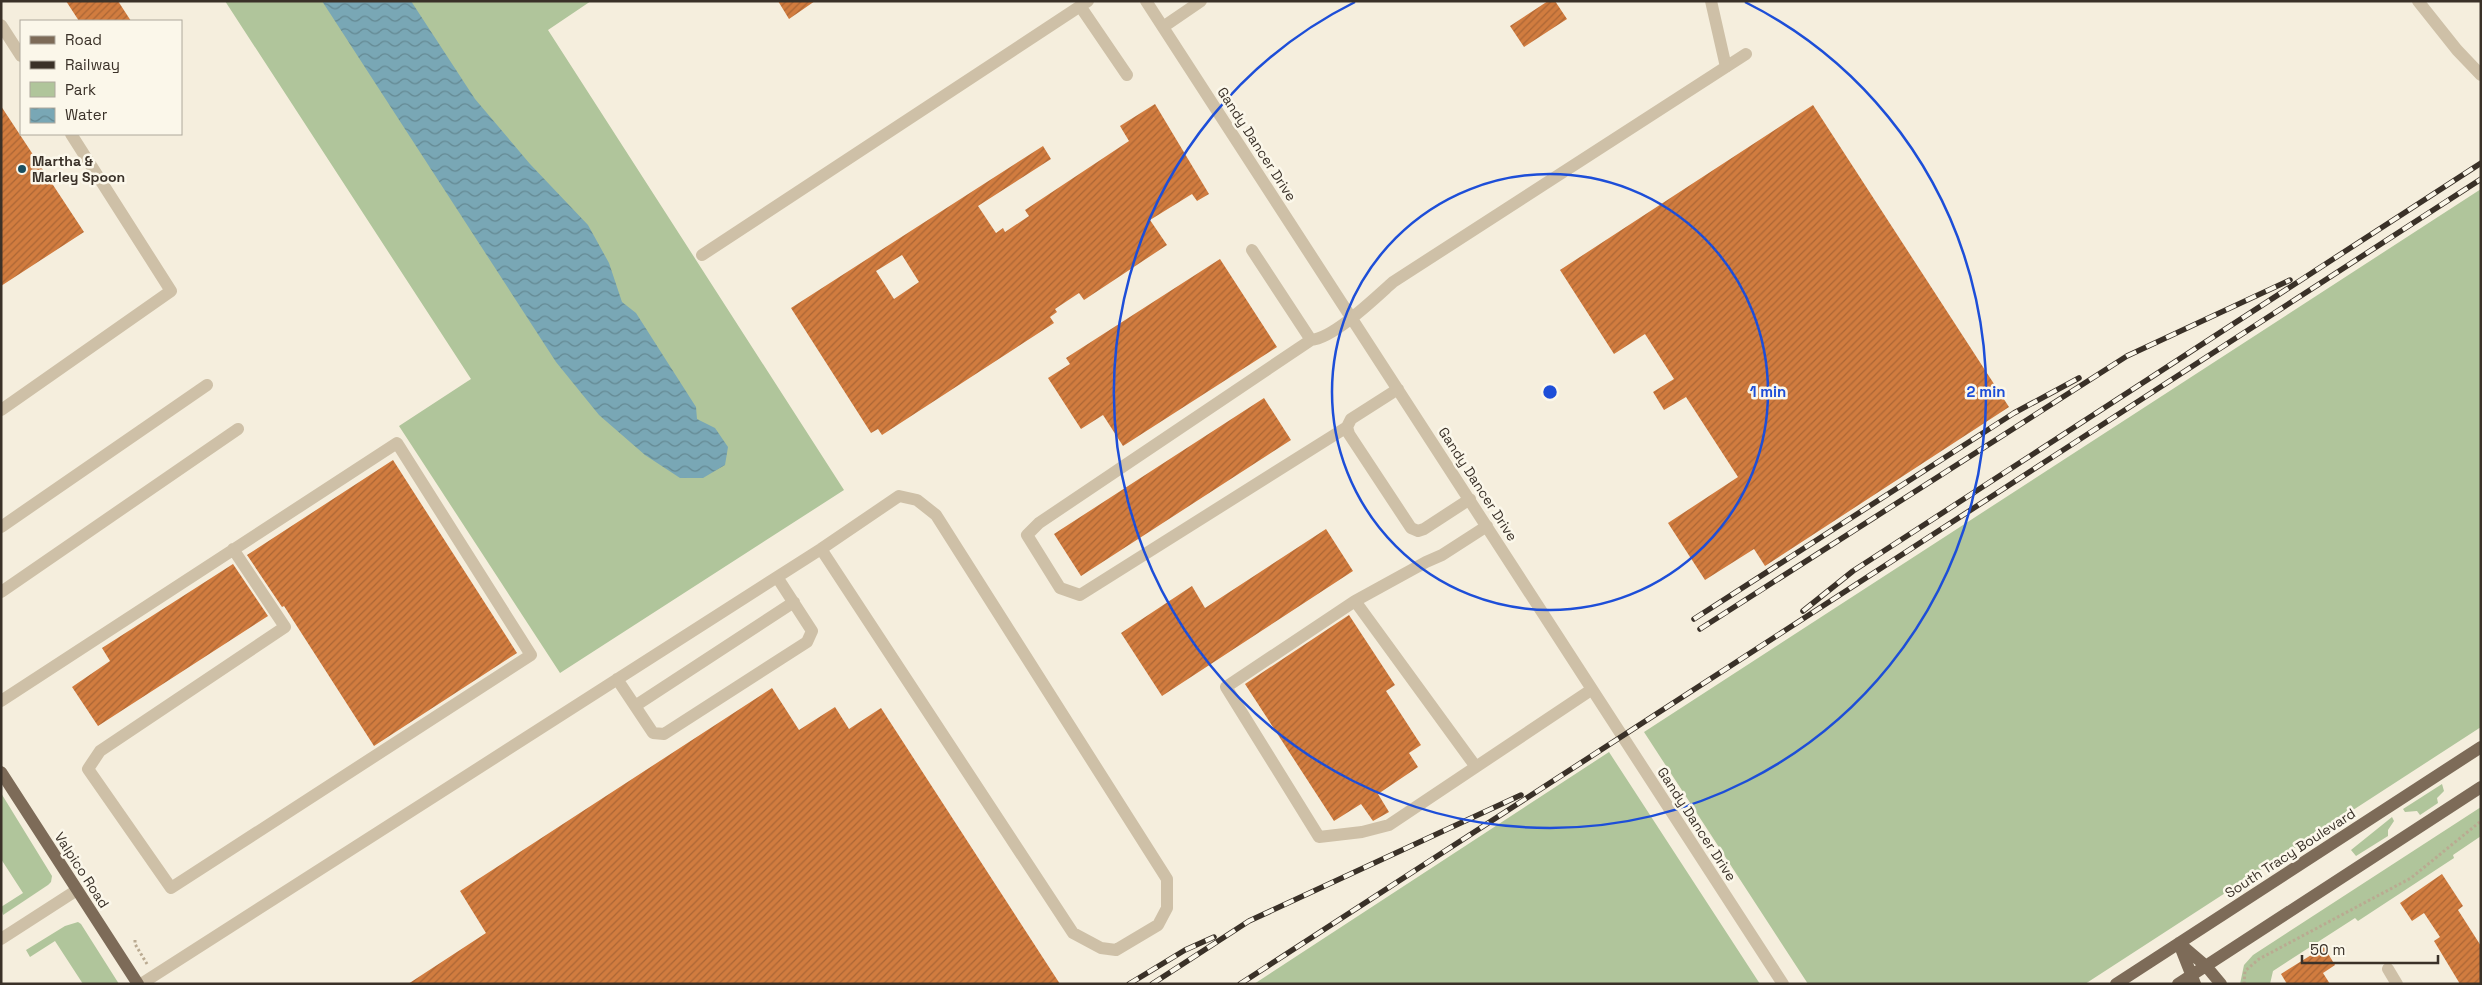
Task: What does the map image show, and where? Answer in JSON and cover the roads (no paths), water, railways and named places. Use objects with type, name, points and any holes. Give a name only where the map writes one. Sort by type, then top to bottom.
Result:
[{"type":"main road","name":"South Tracy Boulevard","points":[[2116,984],[2481,747]]},
{"type":"main road","name":"Valpico Road","points":[[1,772],[140,984]]},
{"type":"main road","points":[[2178,984],[2193,979],[2206,966],[2481,787]]},
{"type":"main road","points":[[2179,943],[2206,966],[2221,984]]},
{"type":"main road","points":[[2179,943],[2193,979]]},
{"type":"street","name":"Gandy Dancer Drive","points":[[1146,1],[1783,984]]},
{"type":"street","points":[[1163,27],[1202,1]]},
{"type":"street","points":[[1711,1],[1726,67]]},
{"type":"street","points":[[2418,1],[2457,50],[2481,75]]},
{"type":"street","points":[[702,255],[1084,4],[1127,75]]},
{"type":"street","points":[[1,25],[20,54]]},
{"type":"street","points":[[1398,389],[1351,419],[1347,426],[1080,595],[1060,588],[1027,535],[1039,523],[1311,340],[1321,338],[1351,318],[1393,282],[1746,54]]},
{"type":"street","points":[[1,410],[171,291],[72,135]]},
{"type":"street","points":[[1252,250],[1311,340]]},
{"type":"street","points":[[1,527],[207,386]]},
{"type":"street","points":[[1347,426],[1349,434],[1412,528],[1418,531],[1424,529],[1470,499]]},
{"type":"street","points":[[1,592],[238,429]]},
{"type":"street","points":[[1,701],[233,549],[397,443],[530,655],[171,888],[88,768],[100,752],[285,627],[233,549]]},
{"type":"street","points":[[140,984],[156,977],[821,549],[899,496],[917,500],[936,515],[1167,879],[1167,908],[1158,925],[1116,950],[1101,948],[1073,933],[821,549]]},
{"type":"street","points":[[1487,526],[1442,556],[1426,562],[1355,601],[1226,687],[1319,837],[1362,832],[1389,825],[1591,690]]},
{"type":"street","points":[[617,679],[653,733],[664,734],[807,642],[812,631],[777,577]]},
{"type":"street","points":[[1355,601],[1476,767]]},
{"type":"street","points":[[635,706],[794,602]]},
{"type":"street","points":[[1,939],[77,890]]},
{"type":"street","points":[[2388,969],[2397,984]]},
{"type":"water","points":[[322,1],[411,1],[475,99],[530,164],[588,225],[609,263],[622,302],[636,313],[696,407],[697,419],[715,428],[728,447],[725,465],[703,478],[680,478],[645,455],[599,415],[556,362]]},
{"type":"railway","points":[[1803,611],[1853,571],[2481,163]]},
{"type":"railway","points":[[1240,984],[2481,179]]},
{"type":"railway","points":[[1700,629],[2127,356],[2290,280]]},
{"type":"railway","points":[[1694,619],[2014,413],[2079,378]]},
{"type":"railway","points":[[1152,984],[1249,921],[1521,795]]},
{"type":"railway","points":[[1129,984],[1185,950],[1214,937]]},
{"type":"place","name":"Martha & Marley Spoon","points":[[22,169]]}]
